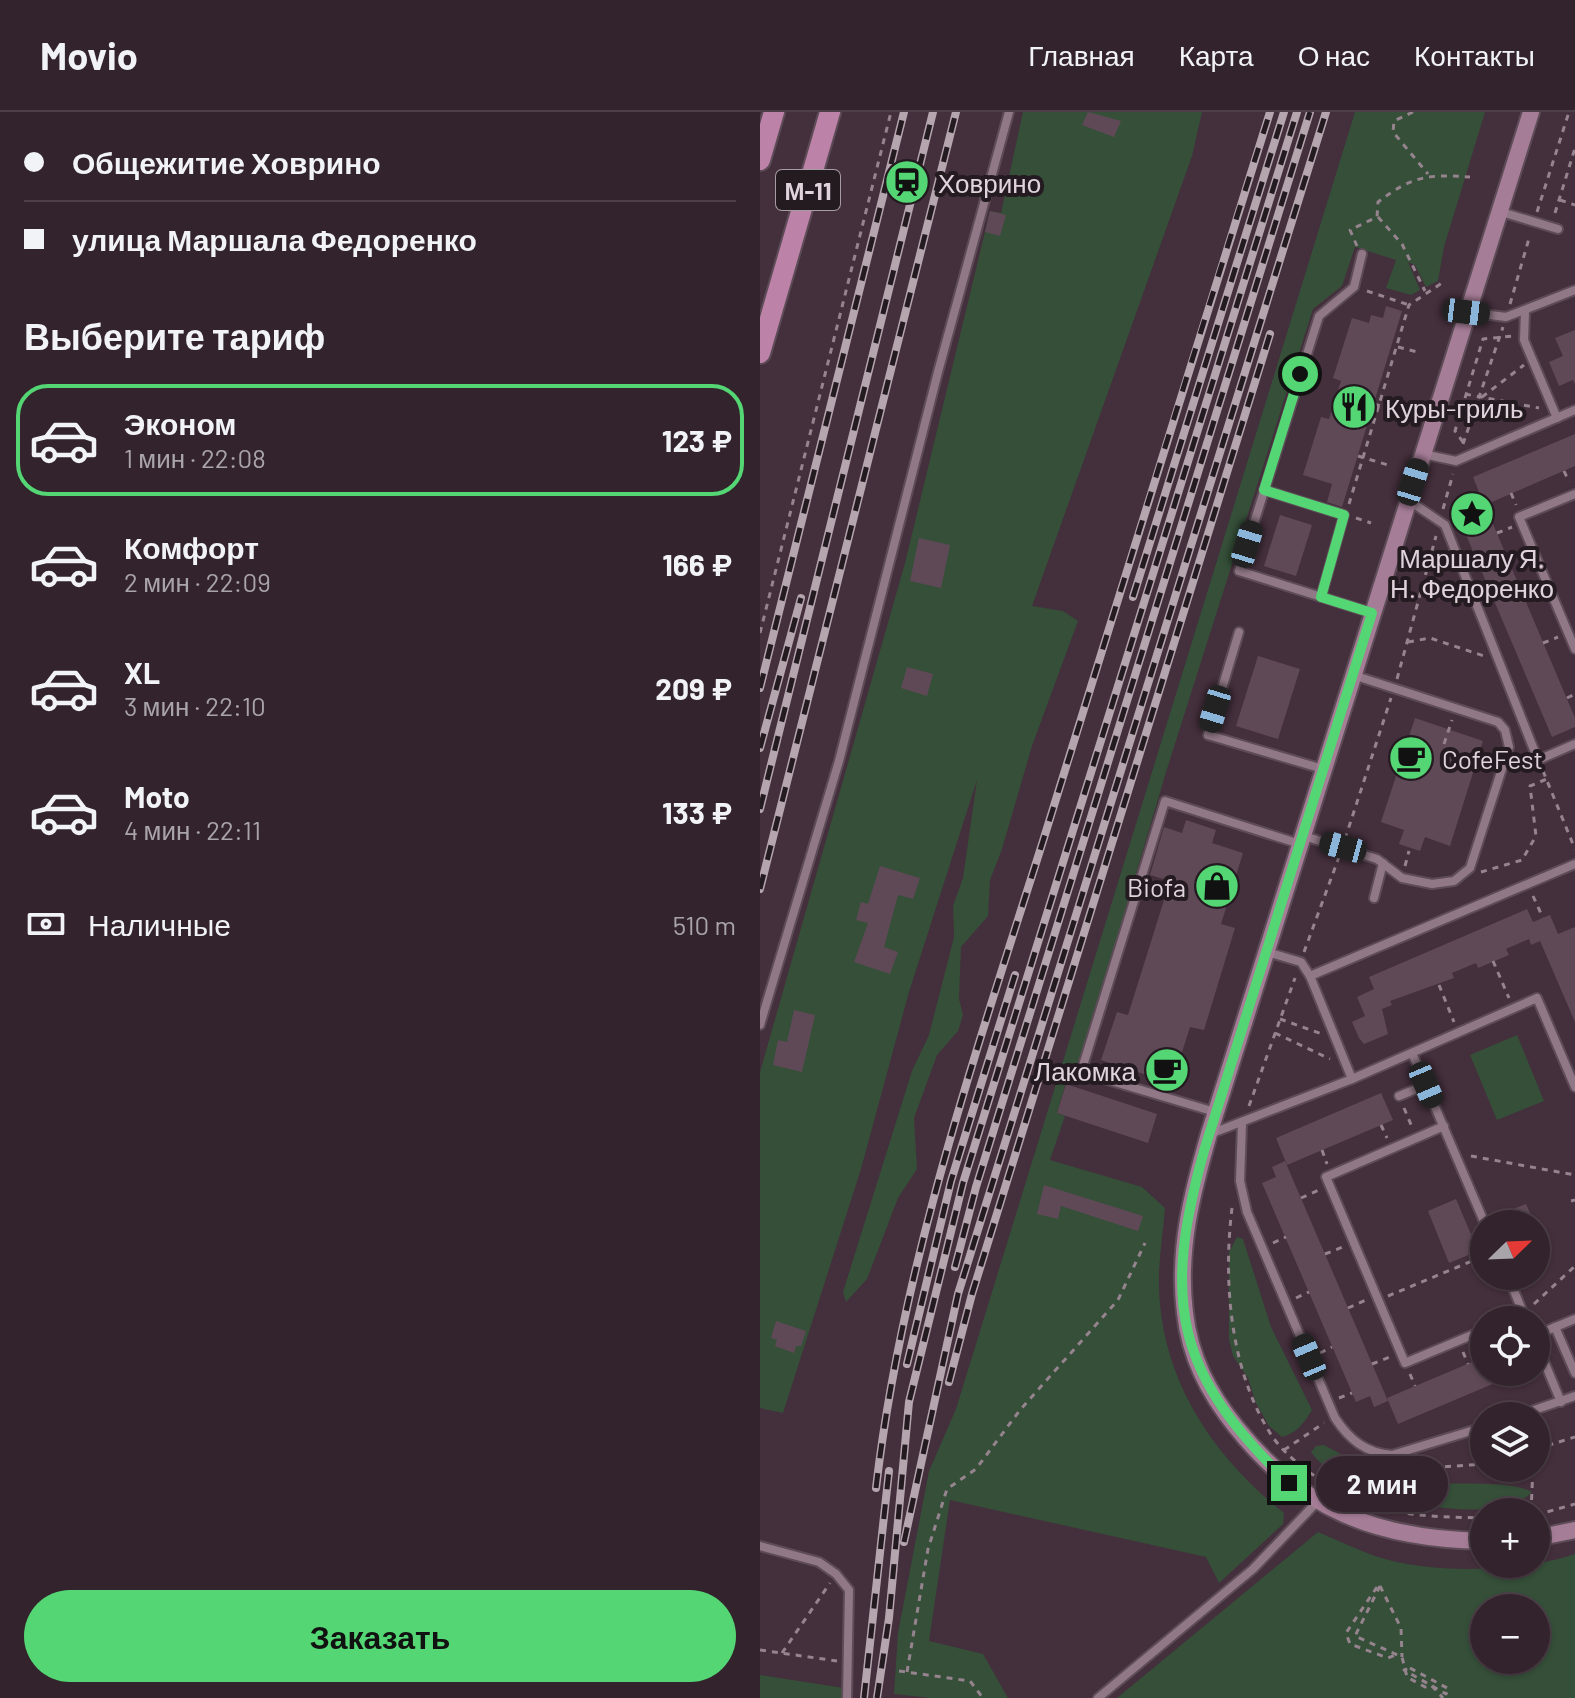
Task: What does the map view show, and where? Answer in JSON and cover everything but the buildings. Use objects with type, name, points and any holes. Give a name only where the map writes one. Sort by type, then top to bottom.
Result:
[{"type":"main road","name":"М-11","points":[[760,160],[774,112]]},
{"type":"main road","name":"М-11","points":[[760,353],[830,112]]},
{"type":"street","points":[[1470,1539],[1385,1530],[1317,1502],[1289,1483],[1235,1426],[1202,1377],[1189,1340],[1183,1256],[1193,1192],[1209,1134],[1531,112]]},
{"type":"street","points":[[1550,1535],[1575,1530]]},
{"type":"lane","points":[[760,1025],[839,761],[938,372],[1009,112]]},
{"type":"lane","points":[[1498,211],[1558,229]]},
{"type":"lane","points":[[1362,254],[1354,287],[1319,316],[1239,571],[1372,613]]},
{"type":"lane","points":[[1466,312],[1506,317],[1575,290]]},
{"type":"lane","points":[[1525,311],[1524,340],[1556,414]]},
{"type":"lane","points":[[1421,454],[1456,461],[1556,414],[1575,410]]},
{"type":"lane","points":[[1264,490],[1344,515],[1321,597]]},
{"type":"lane","points":[[1575,494],[1519,517],[1575,649]]},
{"type":"lane","points":[[1407,500],[1445,525],[1538,760],[1575,744]]},
{"type":"lane","points":[[1239,632],[1208,735],[1323,769]]},
{"type":"lane","points":[[1216,1112],[1081,1072],[1165,801],[1302,840],[1352,849],[1383,863],[1392,874],[1432,884],[1454,881],[1470,868],[1509,747],[1508,738],[1498,722],[1353,675]]},
{"type":"lane","points":[[1374,898],[1383,863]]},
{"type":"lane","points":[[1310,976],[1575,864]]},
{"type":"lane","points":[[1267,952],[1301,962],[1310,976],[1352,1079]]},
{"type":"lane","points":[[1209,1134],[1242,1124],[1352,1079],[1537,998],[1575,1087]]},
{"type":"lane","points":[[1412,1053],[1479,1210]]},
{"type":"lane","points":[[1399,1096],[1426,1085]]},
{"type":"lane","points":[[1242,1124],[1240,1181],[1247,1212],[1335,1418],[1347,1437],[1376,1454],[1392,1455],[1470,1431]]},
{"type":"lane","points":[[1444,1126],[1326,1177],[1405,1363],[1470,1336]]},
{"type":"lane","points":[[1550,1329],[1575,1319]]},
{"type":"lane","points":[[1555,1327],[1575,1373]]},
{"type":"lane","points":[[1550,1376],[1561,1402]]},
{"type":"lane","points":[[1550,1406],[1575,1396]]},
{"type":"lane","points":[[1098,1698],[1253,1569],[1317,1502]]},
{"type":"lane","points":[[760,1546],[819,1562],[836,1574],[849,1590],[847,1698]]},
{"type":"path","points":[[760,633],[891,112]]},
{"type":"path","points":[[1413,112],[1400,116],[1393,124],[1393,132],[1428,174]]},
{"type":"path","points":[[1555,213],[1575,148]]},
{"type":"path","points":[[1425,291],[1402,244],[1377,217],[1378,202],[1428,174],[1470,177]]},
{"type":"path","points":[[1559,200],[1575,205]]},
{"type":"path","points":[[1362,254],[1348,232],[1377,217]]},
{"type":"path","points":[[1371,523],[1345,515],[1354,477],[1409,305],[1425,291],[1442,283]]},
{"type":"path","points":[[1354,287],[1409,305]]},
{"type":"path","points":[[1464,442],[1455,431],[1483,339],[1499,337]]},
{"type":"path","points":[[1396,346],[1421,353]]},
{"type":"path","points":[[1482,397],[1533,358]]},
{"type":"path","points":[[1465,394],[1556,414]]},
{"type":"path","points":[[1376,405],[1394,410],[1405,409]]},
{"type":"path","points":[[1457,424],[1470,427]]},
{"type":"path","points":[[1360,457],[1388,465]]},
{"type":"path","points":[[1408,642],[1430,638],[1501,662]]},
{"type":"path","points":[[1567,698],[1575,694]]},
{"type":"path","points":[[1444,744],[1455,708]]},
{"type":"path","points":[[1538,760],[1575,849]]},
{"type":"path","points":[[1470,868],[1485,874],[1522,860],[1536,836],[1530,786],[1547,779]]},
{"type":"path","points":[[1571,840],[1575,835]]},
{"type":"path","points":[[1528,884],[1543,918]]},
{"type":"path","points":[[1493,961],[1513,1008]]},
{"type":"path","points":[[1439,985],[1459,1032]]},
{"type":"path","points":[[1280,1019],[1336,1038]]},
{"type":"path","points":[[1275,1033],[1348,1067]]},
{"type":"path","points":[[1455,1153],[1575,1175]]},
{"type":"path","points":[[1301,1198],[1330,1186]]},
{"type":"path","points":[[907,1672],[928,1549],[947,1489],[976,1469],[1020,1410],[1118,1300],[1145,1243]]},
{"type":"path","points":[[1325,1254],[1354,1243]]},
{"type":"path","points":[[1348,1308],[1470,1262]]},
{"type":"path","points":[[1536,1306],[1575,1266]]},
{"type":"path","points":[[1372,1364],[1401,1353]]},
{"type":"path","points":[[1284,1450],[1320,1426]]},
{"type":"path","points":[[1550,1445],[1575,1437]]},
{"type":"path","points":[[1392,1455],[1428,1468],[1470,1465]]},
{"type":"path","points":[[1550,1511],[1575,1504]]},
{"type":"path","points":[[782,1653],[836,1574]]},
{"type":"path","points":[[1380,1586],[1373,1589],[1346,1633],[1350,1644],[1388,1658],[1395,1655]]},
{"type":"path","points":[[1380,1586],[1355,1636],[1402,1657]]},
{"type":"path","points":[[1380,1586],[1401,1628],[1404,1670]]},
{"type":"path","points":[[760,1650],[841,1662]]},
{"type":"path","points":[[1410,1668],[1449,1689],[1446,1694],[1404,1670],[1410,1668]]},
{"type":"path","points":[[899,1671],[970,1681],[983,1698]]},
{"type":"path","points":[[1431,1685],[1443,1698]]},
{"type":"green space","points":[[1023,112],[1202,112],[1192,156],[1032,606],[1063,611],[1078,621],[1032,746],[990,880],[988,916],[961,947],[959,999],[963,1015],[958,1031],[937,1055],[914,1118],[917,1169],[898,1198],[867,1279],[846,1302],[843,1292],[912,1071],[929,1035],[954,937],[953,906],[963,878],[977,780],[909,992],[861,1169],[783,1413],[760,1408],[760,1072],[905,563],[990,211],[1001,213]]},
{"type":"green space","points":[[1355,112],[1485,112],[1444,247],[1438,281],[1426,287],[1415,265],[1408,262],[1420,290],[1411,295],[1386,288],[1396,260],[1355,247],[1342,286],[1313,309],[1167,769],[1078,1069],[1069,1072],[1057,1113],[1065,1116],[1050,1160],[1142,1187],[1165,1208],[1159,1288],[1162,1322],[1181,1385],[1214,1441],[1258,1491],[1284,1513],[1283,1524],[1219,1583],[1206,1557],[950,1500],[929,1641],[983,1654],[1008,1698],[931,1698],[894,1694],[898,1633],[929,1471],[956,1409]]},
{"type":"green space","points":[[1517,1035],[1544,1101],[1497,1120],[1470,1055]]},
{"type":"green space","points":[[1237,1237],[1243,1239],[1271,1327],[1312,1410],[1300,1427],[1282,1437],[1269,1426],[1256,1403],[1248,1378],[1233,1356],[1229,1339],[1229,1252]]},
{"type":"green space","points":[[1324,1445],[1371,1468],[1409,1480],[1509,1486],[1532,1492],[1522,1498],[1470,1498],[1470,1509],[1419,1504],[1353,1483],[1328,1468],[1311,1452],[1316,1446]]},
{"type":"green space","points":[[1318,1532],[1375,1556],[1398,1562],[1470,1569],[1470,1578],[1550,1578],[1550,1561],[1575,1554],[1575,1698],[1117,1698]]},
{"type":"green space","points":[[760,1675],[844,1688],[842,1698],[760,1698]]},
{"type":"railway","points":[[760,688],[904,112]]},
{"type":"railway","points":[[760,809],[933,112]]},
{"type":"railway","points":[[760,889],[956,112]]},
{"type":"railway","points":[[876,1488],[904,1323],[944,1160],[1270,112]]},
{"type":"railway","points":[[1133,597],[1284,112]]},
{"type":"railway","points":[[877,1698],[889,1618],[909,1402],[963,1183],[1297,112]]},
{"type":"railway","points":[[955,1267],[976,1187],[1310,112]]},
{"type":"railway","points":[[904,1542],[958,1294],[1326,112]]},
{"type":"railway","points":[[949,1382],[972,1294],[1270,334]]},
{"type":"railway","points":[[760,748],[801,598]]},
{"type":"railway","points":[[907,1364],[951,1181],[1015,975]]},
{"type":"railway","points":[[864,1698],[889,1471]]},
{"type":"place","name":"Ховрино","points":[[907,182]]},
{"type":"place","name":"Куры-гриль","points":[[1354,407]]},
{"type":"place","name":"Маршалу Я. Н. Федоренко","points":[[1472,514]]},
{"type":"place","name":"CofeFest","points":[[1411,758]]},
{"type":"place","name":"Biofa","points":[[1217,886]]},
{"type":"place","name":"Лакомка","points":[[1167,1070]]},
{"type":"route","points":[[1289,1483],[1245,1438],[1211,1395],[1202,1377],[1189,1340],[1183,1256],[1187,1220],[1204,1151],[1372,613],[1321,597],[1344,515],[1264,490],[1300,374]]}]
